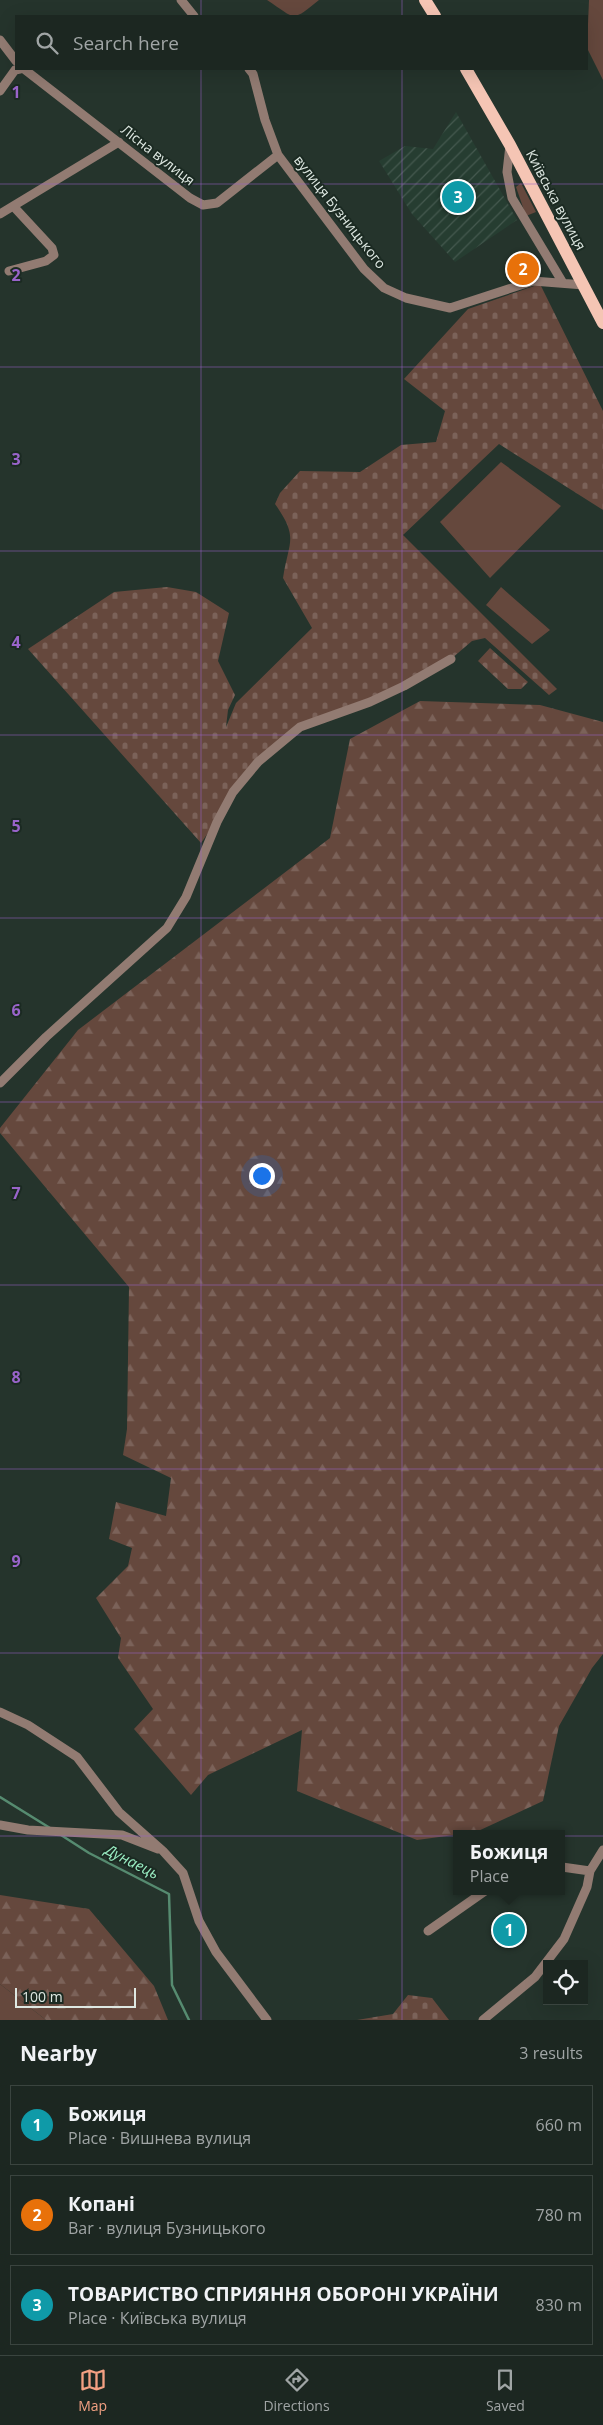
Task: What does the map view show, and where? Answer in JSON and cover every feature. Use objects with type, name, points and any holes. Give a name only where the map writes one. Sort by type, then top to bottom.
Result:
[{"type":"main road","points":[[425,0],[434,15]]},
{"type":"main road","name":"Київська вулиця","points":[[467,70],[510,145],[603,323]]},
{"type":"street","points":[[181,0],[193,15]]},
{"type":"street","points":[[0,40],[15,60]]},
{"type":"street","points":[[0,91],[15,70]]},
{"type":"street","name":"Лісна вулиця","points":[[25,70],[190,198],[203,205],[218,203],[278,155]]},
{"type":"street","name":"вулиця Бузницького","points":[[250,70],[253,74],[265,120],[278,155],[364,269],[384,288],[406,298],[450,308],[533,281],[584,285]]},
{"type":"street","points":[[0,214],[119,142]]},
{"type":"street","points":[[510,145],[507,172],[512,198],[563,282]]},
{"type":"street","points":[[8,271],[46,261],[54,255],[52,248],[14,206]]},
{"type":"street","points":[[0,1083],[46,1037],[167,928],[186,897],[217,822],[233,792],[258,762],[300,727],[370,702],[404,686],[451,659]]},
{"type":"street","points":[[0,1712],[28,1725],[77,1757],[119,1812],[163,1851],[183,1873],[198,1921],[216,1952],[267,2020]]},
{"type":"street","points":[[0,1825],[28,1830],[122,1835],[163,1851]]},
{"type":"street","points":[[483,2020],[535,1977],[564,1939],[587,1888],[590,1872],[603,1850]]},
{"type":"street","points":[[565,1868],[590,1872]]},
{"type":"street","points":[[428,1931],[479,1895]]},
{"type":"shaded area","points":[[456,112],[517,220],[455,262],[412,214],[379,161],[405,146],[433,149]]},
{"type":"green space","points":[[267,0],[319,0],[298,15],[291,15]]},
{"type":"green space","points":[[589,0],[603,0],[603,80],[588,50]]},
{"type":"green space","points":[[521,183],[536,212],[526,216],[516,187]]},
{"type":"green space","points":[[540,284],[603,411],[603,510],[499,444],[403,535],[557,689],[549,695],[485,638],[472,641],[451,659],[404,686],[300,727],[258,762],[201,843],[28,649],[114,592],[167,587],[196,592],[229,613],[218,661],[235,695],[228,710],[226,727],[236,703],[312,628],[283,578],[290,532],[275,504],[280,493],[300,471],[360,472],[401,445],[436,442],[445,411],[404,379],[468,309]]},
{"type":"green space","points":[[501,462],[561,506],[490,578],[440,522]]},
{"type":"green space","points":[[501,587],[550,630],[532,644],[486,605]]},
{"type":"green space","points":[[490,648],[528,682],[521,689],[508,689],[478,661]]},
{"type":"green space","points":[[420,701],[540,705],[603,722],[603,1654],[592,1668],[559,1726],[543,1801],[480,1830],[453,1830],[453,1835],[417,1840],[297,1791],[302,1730],[208,1775],[191,1795],[134,1729],[153,1709],[118,1658],[121,1638],[96,1598],[128,1566],[132,1548],[109,1539],[116,1502],[166,1516],[171,1478],[123,1455],[127,1429],[129,1287],[0,1133],[0,1128],[78,1030],[330,838],[350,739]]},
{"type":"green space","points":[[0,1895],[89,1909],[154,1986],[168,2020],[46,2020],[0,1984]]},
{"type":"green space","points":[[0,1984],[46,2020],[0,2020]]},
{"type":"green space","points":[[408,1995],[432,1998],[449,2020],[357,2020],[393,2014]]},
{"type":"waterway","name":"Дунаець","points":[[0,1797],[50,1828]]},
{"type":"waterway","name":"Дунаець","points":[[61,1835],[89,1853],[169,1894],[172,1985],[189,2020]]},
{"type":"place","name":"ТОВАРИСТВО СПРИЯННЯ ОБОРОНІ УКРАЇНИ","points":[[458,197]]},
{"type":"place","name":"Копані","points":[[523,269]]},
{"type":"place","name":"Божиця","points":[[509,1930]]}]
